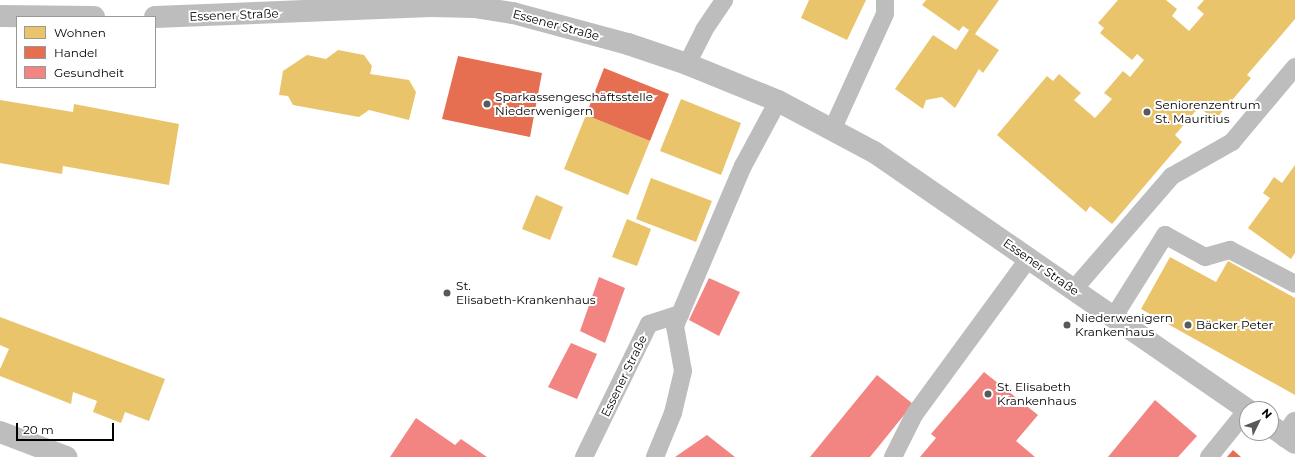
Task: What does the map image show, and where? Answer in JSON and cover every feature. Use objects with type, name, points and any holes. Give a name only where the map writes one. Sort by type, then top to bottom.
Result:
[{"type":"street","name":"Essener Straße","points":[[156,17],[381,4],[494,9],[628,44],[687,64],[778,101],[833,128],[874,152],[1239,404]]},
{"type":"street","points":[[0,16],[16,16]]},
{"type":"street","points":[[0,432],[66,457]]},
{"type":"lane","points":[[687,64],[704,30],[724,0]]},
{"type":"lane","points":[[833,128],[885,14],[885,0]]},
{"type":"lane","points":[[1074,289],[1172,176],[1232,142],[1295,67]]},
{"type":"lane","points":[[655,457],[673,413],[684,371],[675,326],[743,166],[778,101]]},
{"type":"lane","points":[[1113,318],[1165,236],[1206,257],[1230,250],[1295,284]]},
{"type":"lane","points":[[893,457],[914,415],[1029,258]]},
{"type":"lane","name":"Essener Straße","points":[[584,457],[649,324],[680,314]]},
{"type":"lane","points":[[1209,457],[1239,419]]},
{"type":"building: Wohnen","points":[[809,0],[866,0],[847,40],[801,18]]},
{"type":"building: Wohnen","points":[[926,0],[999,0],[975,34],[999,50],[983,73],[979,69],[955,108],[942,97],[926,100],[923,109],[895,89],[933,35],[956,50],[969,30],[963,26],[959,31],[922,5]]},
{"type":"building: Wohnen","name":"Seniorenzentrum St. Mauritius","points":[[1118,0],[1166,0],[1177,9],[1172,16],[1189,31],[1204,14],[1197,8],[1204,0],[1295,0],[1295,19],[1247,75],[1251,78],[1215,120],[1199,107],[1175,135],[1182,142],[1112,224],[1090,206],[1086,212],[997,135],[1047,76],[1053,81],[1059,74],[1081,93],[1074,100],[1095,118],[1112,99],[1104,93],[1123,71],[1130,77],[1144,60],[1137,54],[1132,60],[1100,33],[1104,28],[1098,23]]},
{"type":"building: Wohnen","points":[[338,50],[364,55],[372,66],[370,74],[409,80],[416,92],[409,120],[369,110],[359,117],[293,105],[288,96],[279,95],[283,71],[307,55],[326,59]]},
{"type":"building: Wohnen","points":[[681,99],[741,123],[721,175],[660,151]]},
{"type":"building: Wohnen","points":[[0,100],[73,112],[74,104],[179,124],[169,185],[63,166],[62,174],[0,163]]},
{"type":"building: Wohnen","points":[[586,115],[650,141],[628,195],[564,169]]},
{"type":"building: Wohnen","points":[[1295,165],[1295,253],[1291,259],[1248,228],[1270,198],[1263,193],[1274,177],[1282,183]]},
{"type":"building: Wohnen","points":[[651,178],[712,201],[696,242],[636,219]]},
{"type":"building: Wohnen","points":[[536,195],[563,207],[550,240],[522,229]]},
{"type":"building: Wohnen","points":[[627,219],[651,229],[637,266],[612,257]]},
{"type":"building: Wohnen","points":[[1170,257],[1216,282],[1228,261],[1295,298],[1295,395],[1141,309]]},
{"type":"building: Wohnen","points":[[0,317],[165,379],[149,421],[125,412],[121,423],[93,412],[97,401],[73,392],[71,404],[0,376],[0,369],[9,349],[0,345]]},
{"type":"building: Handel","points":[[458,56],[542,73],[530,137],[442,119]]},
{"type":"building: Handel","points":[[604,68],[669,94],[650,141],[586,115]]},
{"type":"building: Handel","points":[[1233,450],[1241,457],[1227,457]]},
{"type":"building: Gesundheit","points":[[599,277],[625,288],[605,343],[580,331]]},
{"type":"building: Gesundheit","points":[[709,278],[740,292],[719,336],[689,320]]},
{"type":"building: Gesundheit","points":[[571,343],[597,354],[577,399],[548,387]]},
{"type":"building: Gesundheit","name":"St. Elisabeth Krankenhaus","points":[[984,372],[1038,415],[1016,441],[1035,457],[920,457],[936,438],[931,434]]},
{"type":"building: Gesundheit","points":[[877,375],[913,404],[870,457],[810,457]]},
{"type":"building: Gesundheit","points":[[1155,400],[1197,436],[1178,457],[1108,457]]},
{"type":"building: Gesundheit","points":[[416,418],[455,445],[461,439],[487,457],[390,457]]},
{"type":"building: Gesundheit","points":[[707,435],[735,457],[675,457]]},
{"type":"place","name":"Sparkassengeschäftsstelle Niederwenigern","points":[[487,104]]},
{"type":"place","name":"Seniorenzentrum St. Mauritius","points":[[1147,112]]},
{"type":"place","name":"St. Elisabeth-Krankenhaus","points":[[447,293]]},
{"type":"place","name":"Niederwenigern Krankenhaus","points":[[1067,325]]},
{"type":"place","name":"Bäcker Peter","points":[[1188,325]]},
{"type":"place","name":"St. Elisabeth Krankenhaus","points":[[988,394]]}]
